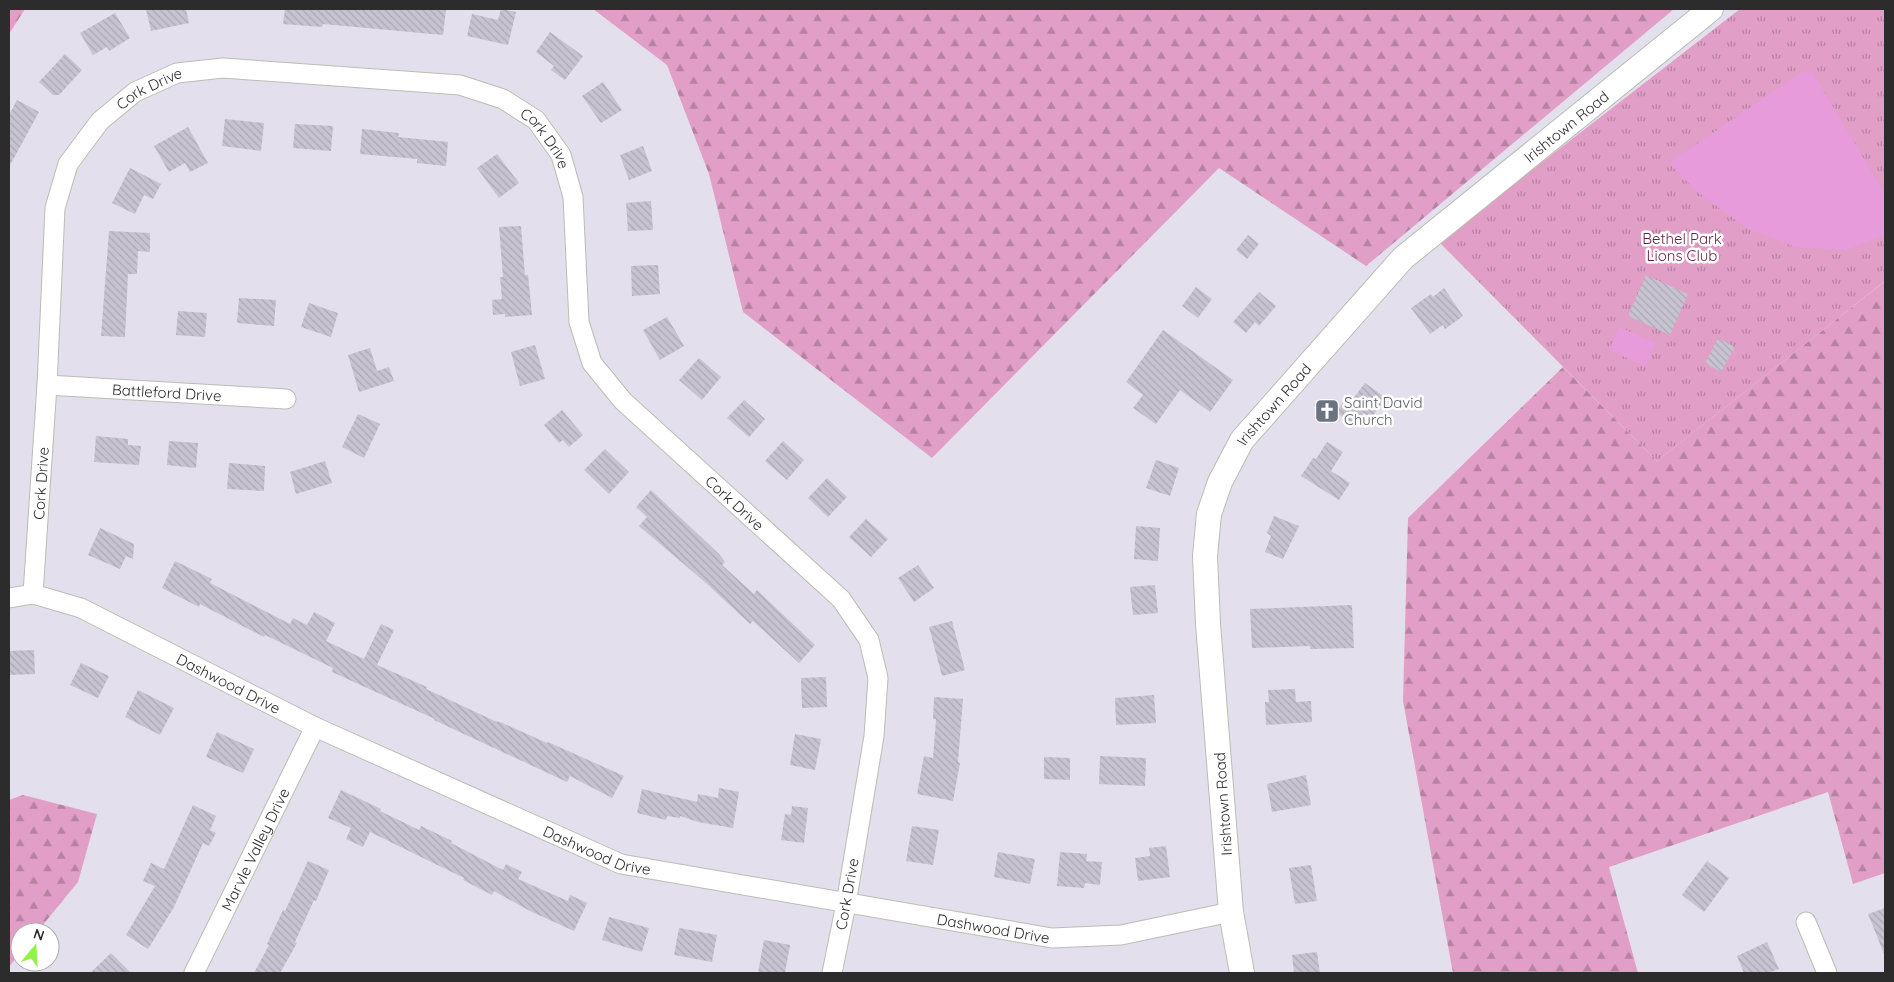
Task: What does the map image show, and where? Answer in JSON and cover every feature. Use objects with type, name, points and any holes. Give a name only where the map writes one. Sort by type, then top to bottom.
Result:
[{"type":"street","name":"Irishtown Road","points":[[1242,973],[1231,912],[1208,624],[1205,556],[1210,514],[1220,482],[1242,440],[1402,258],[1710,9]]},
{"type":"street","name":"Cork Drive","points":[[32,594],[47,384],[55,208],[68,164],[100,121],[135,92],[177,73],[223,68],[460,85],[503,99],[536,120],[561,155],[573,197],[579,322],[592,363],[623,400],[841,599],[868,640],[878,678],[874,736],[846,904],[832,973]]},
{"type":"street","name":"Battleford Drive","points":[[47,384],[286,399]]},
{"type":"street","name":"Dashwood Drive","points":[[9,598],[32,594],[82,608],[315,727],[621,864],[1052,938],[1121,935],[1231,912]]},
{"type":"street","name":"Marvle Valley Drive","points":[[194,973],[315,727]]},
{"type":"street","points":[[1806,922],[1827,973]]},
{"type":"green space","points":[[9,9],[25,9],[9,34]]},
{"type":"green space","points":[[593,9],[1674,9],[1366,266],[1219,168],[932,458],[743,312],[709,174],[667,65]]},
{"type":"green space","name":"Bethel Park Lions Club","points":[[1740,9],[1885,9],[1885,281],[1657,461],[1439,242]]},
{"type":"green space","points":[[1884,282],[1885,873],[1853,884],[1828,792],[1609,867],[1638,973],[1453,973],[1403,701],[1408,518],[1563,367],[1657,461]]},
{"type":"green space","points":[[23,795],[97,814],[78,882],[45,922],[10,922],[9,967],[9,800]]},
{"type":"shaded area","points":[[1802,72],[1813,73],[1885,194],[1885,235],[1846,250],[1795,247],[1747,228],[1696,191],[1669,163]]},
{"type":"shaded area","points":[[1619,327],[1656,343],[1645,366],[1609,350]]},
{"type":"building","points":[[146,9],[186,9],[189,23],[151,31]]},
{"type":"building","points":[[285,9],[446,10],[443,35],[323,24],[322,27],[283,24]]},
{"type":"building","points":[[501,9],[516,12],[508,45],[467,36],[472,14],[498,20]]},
{"type":"building","points":[[115,13],[130,38],[109,51],[107,47],[93,55],[80,33]]},
{"type":"building","points":[[550,32],[583,56],[565,80],[551,70],[554,66],[536,52]]},
{"type":"building","points":[[65,54],[82,70],[59,95],[53,95],[39,82]]},
{"type":"building","points":[[603,82],[622,110],[601,123],[582,96]]},
{"type":"building","points":[[17,100],[39,112],[9,167],[9,115]]},
{"type":"building","points":[[225,119],[264,123],[261,151],[222,146]]},
{"type":"building","points":[[295,124],[333,126],[331,151],[293,148]]},
{"type":"building","points":[[188,127],[208,163],[190,172],[185,163],[169,172],[154,146]]},
{"type":"building","points":[[362,129],[399,133],[398,137],[448,142],[446,166],[417,163],[417,159],[360,154]]},
{"type":"building","points":[[643,146],[652,171],[629,180],[620,155]]},
{"type":"building","points":[[497,154],[519,183],[499,198],[477,168]]},
{"type":"building","points":[[130,168],[161,184],[153,199],[144,195],[135,214],[112,203]]},
{"type":"building","points":[[651,201],[653,230],[628,231],[626,203]]},
{"type":"building","points":[[521,226],[525,275],[528,275],[532,315],[505,317],[505,314],[493,315],[492,300],[502,299],[500,277],[503,277],[499,227]]},
{"type":"building","points":[[109,231],[150,233],[150,252],[138,251],[137,274],[128,274],[125,337],[101,336]]},
{"type":"building","points":[[1248,235],[1259,244],[1247,259],[1236,250]]},
{"type":"building","points":[[658,265],[660,294],[632,296],[631,266]]},
{"type":"building","points":[[1646,275],[1688,294],[1670,335],[1628,316]]},
{"type":"building","points":[[1196,287],[1212,299],[1198,318],[1182,306]]},
{"type":"building","points":[[1444,288],[1463,316],[1445,329],[1443,325],[1430,334],[1411,308],[1431,294],[1433,297]]},
{"type":"building","points":[[1259,292],[1276,306],[1259,326],[1255,322],[1246,333],[1233,322]]},
{"type":"building","points":[[239,298],[276,300],[274,326],[237,323]]},
{"type":"building","points":[[309,303],[338,313],[331,337],[301,327]]},
{"type":"building","points":[[178,311],[207,313],[205,337],[176,335]]},
{"type":"building","points":[[667,317],[684,346],[660,360],[643,330]]},
{"type":"building","points":[[1163,330],[1233,380],[1210,412],[1180,390],[1156,424],[1133,408],[1143,395],[1126,382]]},
{"type":"building","points":[[1718,338],[1735,347],[1721,372],[1705,363]]},
{"type":"building","points":[[535,345],[545,379],[520,386],[511,352]]},
{"type":"building","points":[[370,348],[377,371],[389,367],[394,381],[359,392],[348,355]]},
{"type":"building","points":[[699,358],[721,377],[702,400],[679,380]]},
{"type":"building","points":[[1365,383],[1386,398],[1371,418],[1364,413],[1354,425],[1336,412],[1348,396],[1352,400]]},
{"type":"building","points":[[744,400],[765,419],[749,437],[727,418]]},
{"type":"building","points":[[562,410],[583,435],[569,447],[563,440],[559,443],[544,425]]},
{"type":"building","points":[[358,414],[380,424],[364,458],[342,447]]},
{"type":"building","points":[[96,436],[128,439],[128,445],[141,446],[139,465],[94,462]]},
{"type":"building","points":[[169,441],[198,443],[196,468],[167,465]]},
{"type":"building","points":[[783,441],[804,460],[787,480],[765,461]]},
{"type":"building","points":[[1327,442],[1343,452],[1331,471],[1350,483],[1339,500],[1301,476],[1313,458],[1316,459]]},
{"type":"building","points":[[605,449],[629,472],[609,494],[584,470]]},
{"type":"building","points":[[1156,460],[1179,468],[1170,496],[1146,488]]},
{"type":"building","points":[[325,461],[332,483],[296,494],[290,472]]},
{"type":"building","points":[[229,463],[265,466],[264,491],[227,489]]},
{"type":"building","points":[[827,478],[847,497],[828,517],[808,498]]},
{"type":"building","points":[[651,490],[719,554],[725,562],[722,565],[754,594],[757,590],[815,645],[799,663],[753,621],[750,624],[706,583],[639,526],[647,517],[636,507]]},
{"type":"building","points":[[1274,516],[1299,526],[1283,559],[1265,552],[1271,536],[1267,533]]},
{"type":"building","points":[[866,519],[888,539],[871,557],[849,537]]},
{"type":"building","points":[[1136,526],[1160,528],[1158,561],[1134,559]]},
{"type":"building","points":[[100,528],[134,544],[133,559],[126,556],[120,569],[88,555]]},
{"type":"building","points":[[175,561],[212,579],[210,583],[290,624],[293,618],[307,625],[314,612],[335,623],[326,641],[364,659],[381,624],[394,630],[377,665],[427,687],[426,689],[497,722],[548,742],[624,776],[612,798],[570,776],[567,782],[332,672],[333,668],[265,635],[264,637],[200,604],[199,607],[162,588]]},
{"type":"building","points":[[918,565],[934,588],[914,602],[898,578]]},
{"type":"building","points":[[1155,585],[1158,613],[1133,615],[1130,587]]},
{"type":"building","points":[[1352,605],[1354,648],[1310,649],[1310,646],[1252,648],[1250,609]]},
{"type":"building","points":[[952,621],[965,670],[942,676],[929,627]]},
{"type":"building","points":[[34,650],[35,674],[9,675],[9,651]]},
{"type":"building","points":[[81,663],[109,676],[98,698],[70,685]]},
{"type":"building","points":[[826,677],[827,707],[802,708],[801,678]]},
{"type":"building","points":[[1295,689],[1296,702],[1311,701],[1312,722],[1266,725],[1265,702],[1269,702],[1268,690]]},
{"type":"building","points":[[138,690],[174,708],[160,735],[125,717]]},
{"type":"building","points":[[1154,695],[1156,723],[1116,725],[1115,698]]},
{"type":"building","points":[[934,697],[963,699],[958,762],[960,763],[953,801],[917,794],[924,756],[933,758],[936,719],[933,719]]},
{"type":"building","points":[[217,732],[254,749],[243,773],[206,757]]},
{"type":"building","points":[[795,734],[821,739],[815,770],[790,765]]},
{"type":"building","points":[[1100,756],[1146,758],[1145,786],[1099,784]]},
{"type":"building","points":[[1044,757],[1070,758],[1070,780],[1044,779]]},
{"type":"building","points":[[1306,775],[1311,805],[1272,812],[1267,784]]},
{"type":"building","points":[[719,788],[739,792],[733,828],[698,822],[680,816],[680,818],[667,816],[666,820],[637,813],[642,789],[697,802],[698,794],[718,798]]},
{"type":"building","points":[[341,790],[419,830],[421,826],[452,841],[451,843],[503,870],[506,864],[522,872],[518,879],[568,901],[570,895],[587,903],[574,931],[530,911],[494,891],[492,895],[463,880],[464,878],[370,832],[363,847],[346,839],[351,828],[328,818]]},
{"type":"building","points":[[193,805],[216,816],[210,830],[216,833],[209,846],[203,843],[174,907],[148,949],[126,935],[155,886],[143,881],[151,863],[164,869]]},
{"type":"building","points":[[792,806],[808,808],[804,843],[781,840],[785,814],[791,815]]},
{"type":"building","points":[[912,826],[939,830],[933,865],[906,861]]},
{"type":"building","points":[[1166,846],[1170,877],[1138,881],[1135,858],[1150,856],[1149,848]]},
{"type":"building","points":[[998,852],[1035,859],[1030,884],[994,877]]},
{"type":"building","points":[[1060,852],[1087,854],[1086,861],[1102,862],[1100,885],[1085,883],[1084,888],[1057,886]]},
{"type":"building","points":[[308,861],[329,870],[295,942],[297,943],[280,973],[254,973],[269,945],[267,944],[283,910],[285,911]]},
{"type":"building","points":[[1707,861],[1729,878],[1704,912],[1682,895]]},
{"type":"building","points":[[1311,865],[1317,901],[1295,904],[1289,868]]},
{"type":"building","points":[[1885,908],[1885,954],[1884,954],[1868,914]]},
{"type":"building","points":[[609,917],[649,928],[642,952],[602,940]]},
{"type":"building","points":[[679,928],[717,935],[712,962],[674,955]]},
{"type":"building","points":[[764,940],[790,945],[785,973],[758,973]]},
{"type":"building","points":[[1767,942],[1779,969],[1768,973],[1744,973],[1737,956]]},
{"type":"building","points":[[1317,952],[1320,973],[1294,973],[1292,955]]},
{"type":"building","points":[[111,953],[131,973],[90,973]]},
{"type":"place","name":"Saint David Church","points":[[1327,411]]}]
